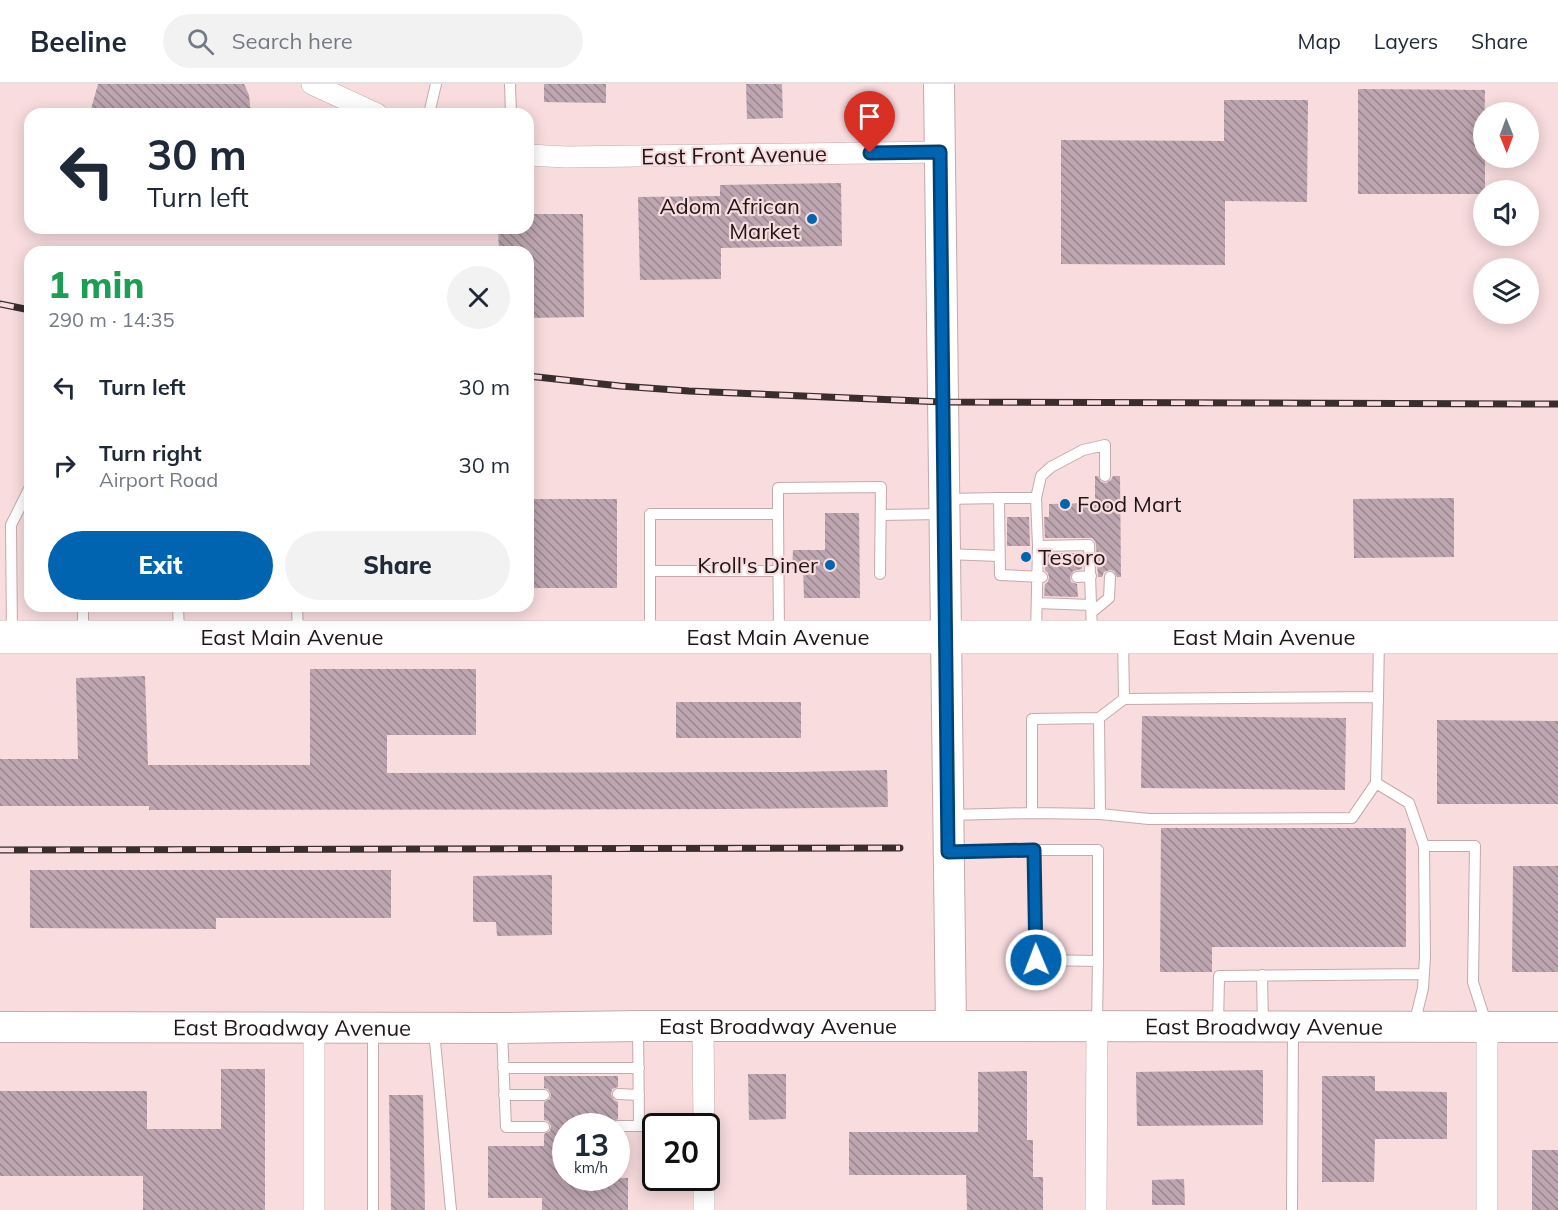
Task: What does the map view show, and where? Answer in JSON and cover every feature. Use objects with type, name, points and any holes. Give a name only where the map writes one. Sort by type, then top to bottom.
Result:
[{"type":"main road","name":"East Main Avenue","points":[[6,637],[83,621],[297,621],[650,637],[1036,637],[1100,623],[1379,637],[1558,637]]},
{"type":"street","points":[[312,84],[364,108]]},
{"type":"street","points":[[939,84],[951,1026]]},
{"type":"street","name":"East Front Avenue","points":[[534,154],[566,157],[940,152]]},
{"type":"street","points":[[703,1026],[704,1113]]},
{"type":"street","points":[[1096,1210],[1097,1026]]},
{"type":"street","name":"East Broadway Avenue","points":[[0,1027],[1558,1027]]},
{"type":"street","points":[[1487,1027],[1487,1210]]},
{"type":"street","points":[[314,1028],[314,1210]]},
{"type":"street","points":[[704,1191],[704,1210]]},
{"type":"lane","points":[[430,108],[436,84]]},
{"type":"lane","points":[[510,84],[511,108]]},
{"type":"lane","points":[[1036,637],[1040,577],[1036,498],[1041,476],[1051,467],[1083,450],[1105,446],[1105,476]]},
{"type":"lane","points":[[779,637],[778,488],[881,487],[880,574]]},
{"type":"lane","points":[[999,498],[1000,575],[1040,577]]},
{"type":"lane","points":[[881,515],[999,498],[1036,498]]},
{"type":"lane","points":[[6,637],[11,525],[24,499]]},
{"type":"lane","points":[[650,637],[650,513],[778,513]]},
{"type":"lane","points":[[1038,546],[1089,545],[1091,576],[1100,623],[1124,699]]},
{"type":"lane","points":[[946,554],[999,556]]},
{"type":"lane","points":[[650,571],[778,571]]},
{"type":"lane","points":[[1077,577],[1091,576]]},
{"type":"lane","points":[[1100,623],[1109,598],[1110,577]]},
{"type":"lane","points":[[1037,603],[1100,623]]},
{"type":"lane","points":[[948,815],[1032,813],[1100,814],[1149,819],[1352,818],[1376,783],[1379,637]]},
{"type":"lane","points":[[1032,813],[1032,719],[1099,718],[1124,699],[1378,697]]},
{"type":"lane","points":[[1099,718],[1100,814]]},
{"type":"lane","points":[[1376,783],[1409,803],[1424,846],[1425,957],[1423,988],[1414,1027]]},
{"type":"lane","points":[[1424,846],[1475,846],[1473,982],[1487,1027]]},
{"type":"lane","points":[[1034,850],[1036,960],[1098,961]]},
{"type":"lane","points":[[948,852],[1098,850],[1097,1026]]},
{"type":"lane","points":[[1218,1026],[1219,976],[1424,974]]},
{"type":"lane","points":[[1262,975],[1263,1027]]},
{"type":"lane","points":[[638,1026],[639,1125]]},
{"type":"lane","points":[[1292,1210],[1293,1027]]},
{"type":"lane","points":[[373,1028],[373,1210]]},
{"type":"lane","points":[[434,1028],[451,1209]]},
{"type":"lane","points":[[502,1028],[506,1127],[544,1127]]},
{"type":"lane","points":[[503,1068],[639,1068]]},
{"type":"lane","points":[[618,1094],[639,1095]]},
{"type":"lane","points":[[504,1095],[544,1095]]},
{"type":"lane","points":[[630,1125],[642,1125]]},
{"type":"building","points":[[98,84],[244,84],[249,95],[250,108],[91,108]]},
{"type":"building","points":[[544,84],[606,84],[606,103],[544,102]]},
{"type":"building","points":[[746,84],[782,84],[783,118],[747,119]]},
{"type":"building","points":[[1358,89],[1485,90],[1485,102],[1473,102],[1473,168],[1485,168],[1485,180],[1473,180],[1473,194],[1358,194]]},
{"type":"building","points":[[1224,100],[1308,100],[1307,202],[1225,201],[1225,265],[1061,264],[1061,140],[1224,141]]},
{"type":"building","points":[[841,183],[842,246],[721,248],[721,279],[640,280],[638,197],[720,196],[720,185]]},
{"type":"building","points":[[534,214],[583,214],[584,317],[534,318],[534,246],[499,246],[498,234],[534,234]]},
{"type":"building","points":[[1095,476],[1098,476],[1101,482],[1106,483],[1113,476],[1120,476],[1121,577],[1117,577],[1114,571],[1110,570],[1104,572],[1102,577],[1098,577],[1096,545],[1092,538],[1045,538],[1044,517],[1049,517],[1049,504],[1095,503]]},
{"type":"building","points":[[1454,498],[1454,557],[1354,558],[1353,499]]},
{"type":"building","points":[[534,499],[617,499],[617,588],[534,588]]},
{"type":"building","points":[[825,513],[859,513],[860,598],[804,598],[803,569],[792,569],[793,550],[825,550]]},
{"type":"building","points":[[1007,517],[1029,517],[1030,546],[1007,546]]},
{"type":"building","points":[[1045,553],[1082,553],[1082,569],[1073,571],[1070,577],[1071,582],[1077,584],[1078,597],[1044,596],[1045,584],[1049,577],[1045,570]]},
{"type":"building","points":[[310,669],[476,669],[476,735],[387,735],[387,773],[887,770],[888,807],[149,810],[149,806],[0,806],[0,759],[78,759],[76,678],[145,676],[148,765],[310,765]]},
{"type":"building","points":[[676,702],[801,702],[801,738],[676,738]]},
{"type":"building","points":[[1142,716],[1346,718],[1345,790],[1141,788]]},
{"type":"building","points":[[1437,720],[1558,721],[1558,804],[1437,804]]},
{"type":"building","points":[[1161,828],[1406,828],[1406,947],[1212,947],[1212,972],[1160,972]]},
{"type":"building","points":[[1513,866],[1558,866],[1558,972],[1512,972]]},
{"type":"building","points":[[30,870],[391,870],[391,918],[216,918],[216,929],[30,928]]},
{"type":"building","points":[[552,875],[552,935],[497,936],[496,922],[473,922],[473,876]]},
{"type":"building","points":[[221,1069],[265,1069],[265,1210],[143,1210],[143,1176],[0,1176],[0,1091],[147,1091],[147,1129],[221,1129]]},
{"type":"building","points":[[1263,1070],[1263,1125],[1137,1126],[1136,1072]]},
{"type":"building","points":[[1027,1071],[1027,1140],[1033,1140],[1033,1177],[1043,1177],[1043,1210],[967,1210],[966,1175],[849,1175],[849,1132],[978,1132],[978,1072]]},
{"type":"building","points":[[748,1074],[786,1074],[786,1119],[749,1120]]},
{"type":"building","points":[[544,1076],[618,1076],[618,1087],[612,1089],[611,1094],[618,1102],[618,1113],[552,1113],[552,1191],[628,1191],[628,1210],[542,1210],[542,1198],[488,1198],[488,1146],[544,1146],[544,1134],[550,1131],[551,1126],[548,1121],[544,1120],[544,1102],[550,1099],[551,1094],[548,1089],[544,1088]]},
{"type":"building","points":[[1322,1076],[1375,1076],[1375,1091],[1447,1092],[1447,1139],[1375,1139],[1374,1182],[1322,1182]]},
{"type":"building","points":[[389,1095],[423,1095],[425,1210],[391,1210]]},
{"type":"building","points":[[1532,1150],[1558,1150],[1558,1210],[1532,1210]]},
{"type":"building","points":[[1184,1179],[1185,1205],[1152,1205],[1152,1180]]},
{"type":"railway","points":[[0,304],[24,309]]},
{"type":"railway","points":[[534,377],[689,391],[943,402],[1558,404]]},
{"type":"railway","points":[[0,850],[900,848]]},
{"type":"place","name":"Adom African Market","points":[[812,219]]},
{"type":"place","name":"Food Mart","points":[[1065,504]]},
{"type":"place","name":"Tesoro","points":[[1026,557]]},
{"type":"place","name":"Kroll's Diner","points":[[830,565]]},
{"type":"route","points":[[870,153],[940,152],[948,852],[1034,850],[1036,960]]}]
